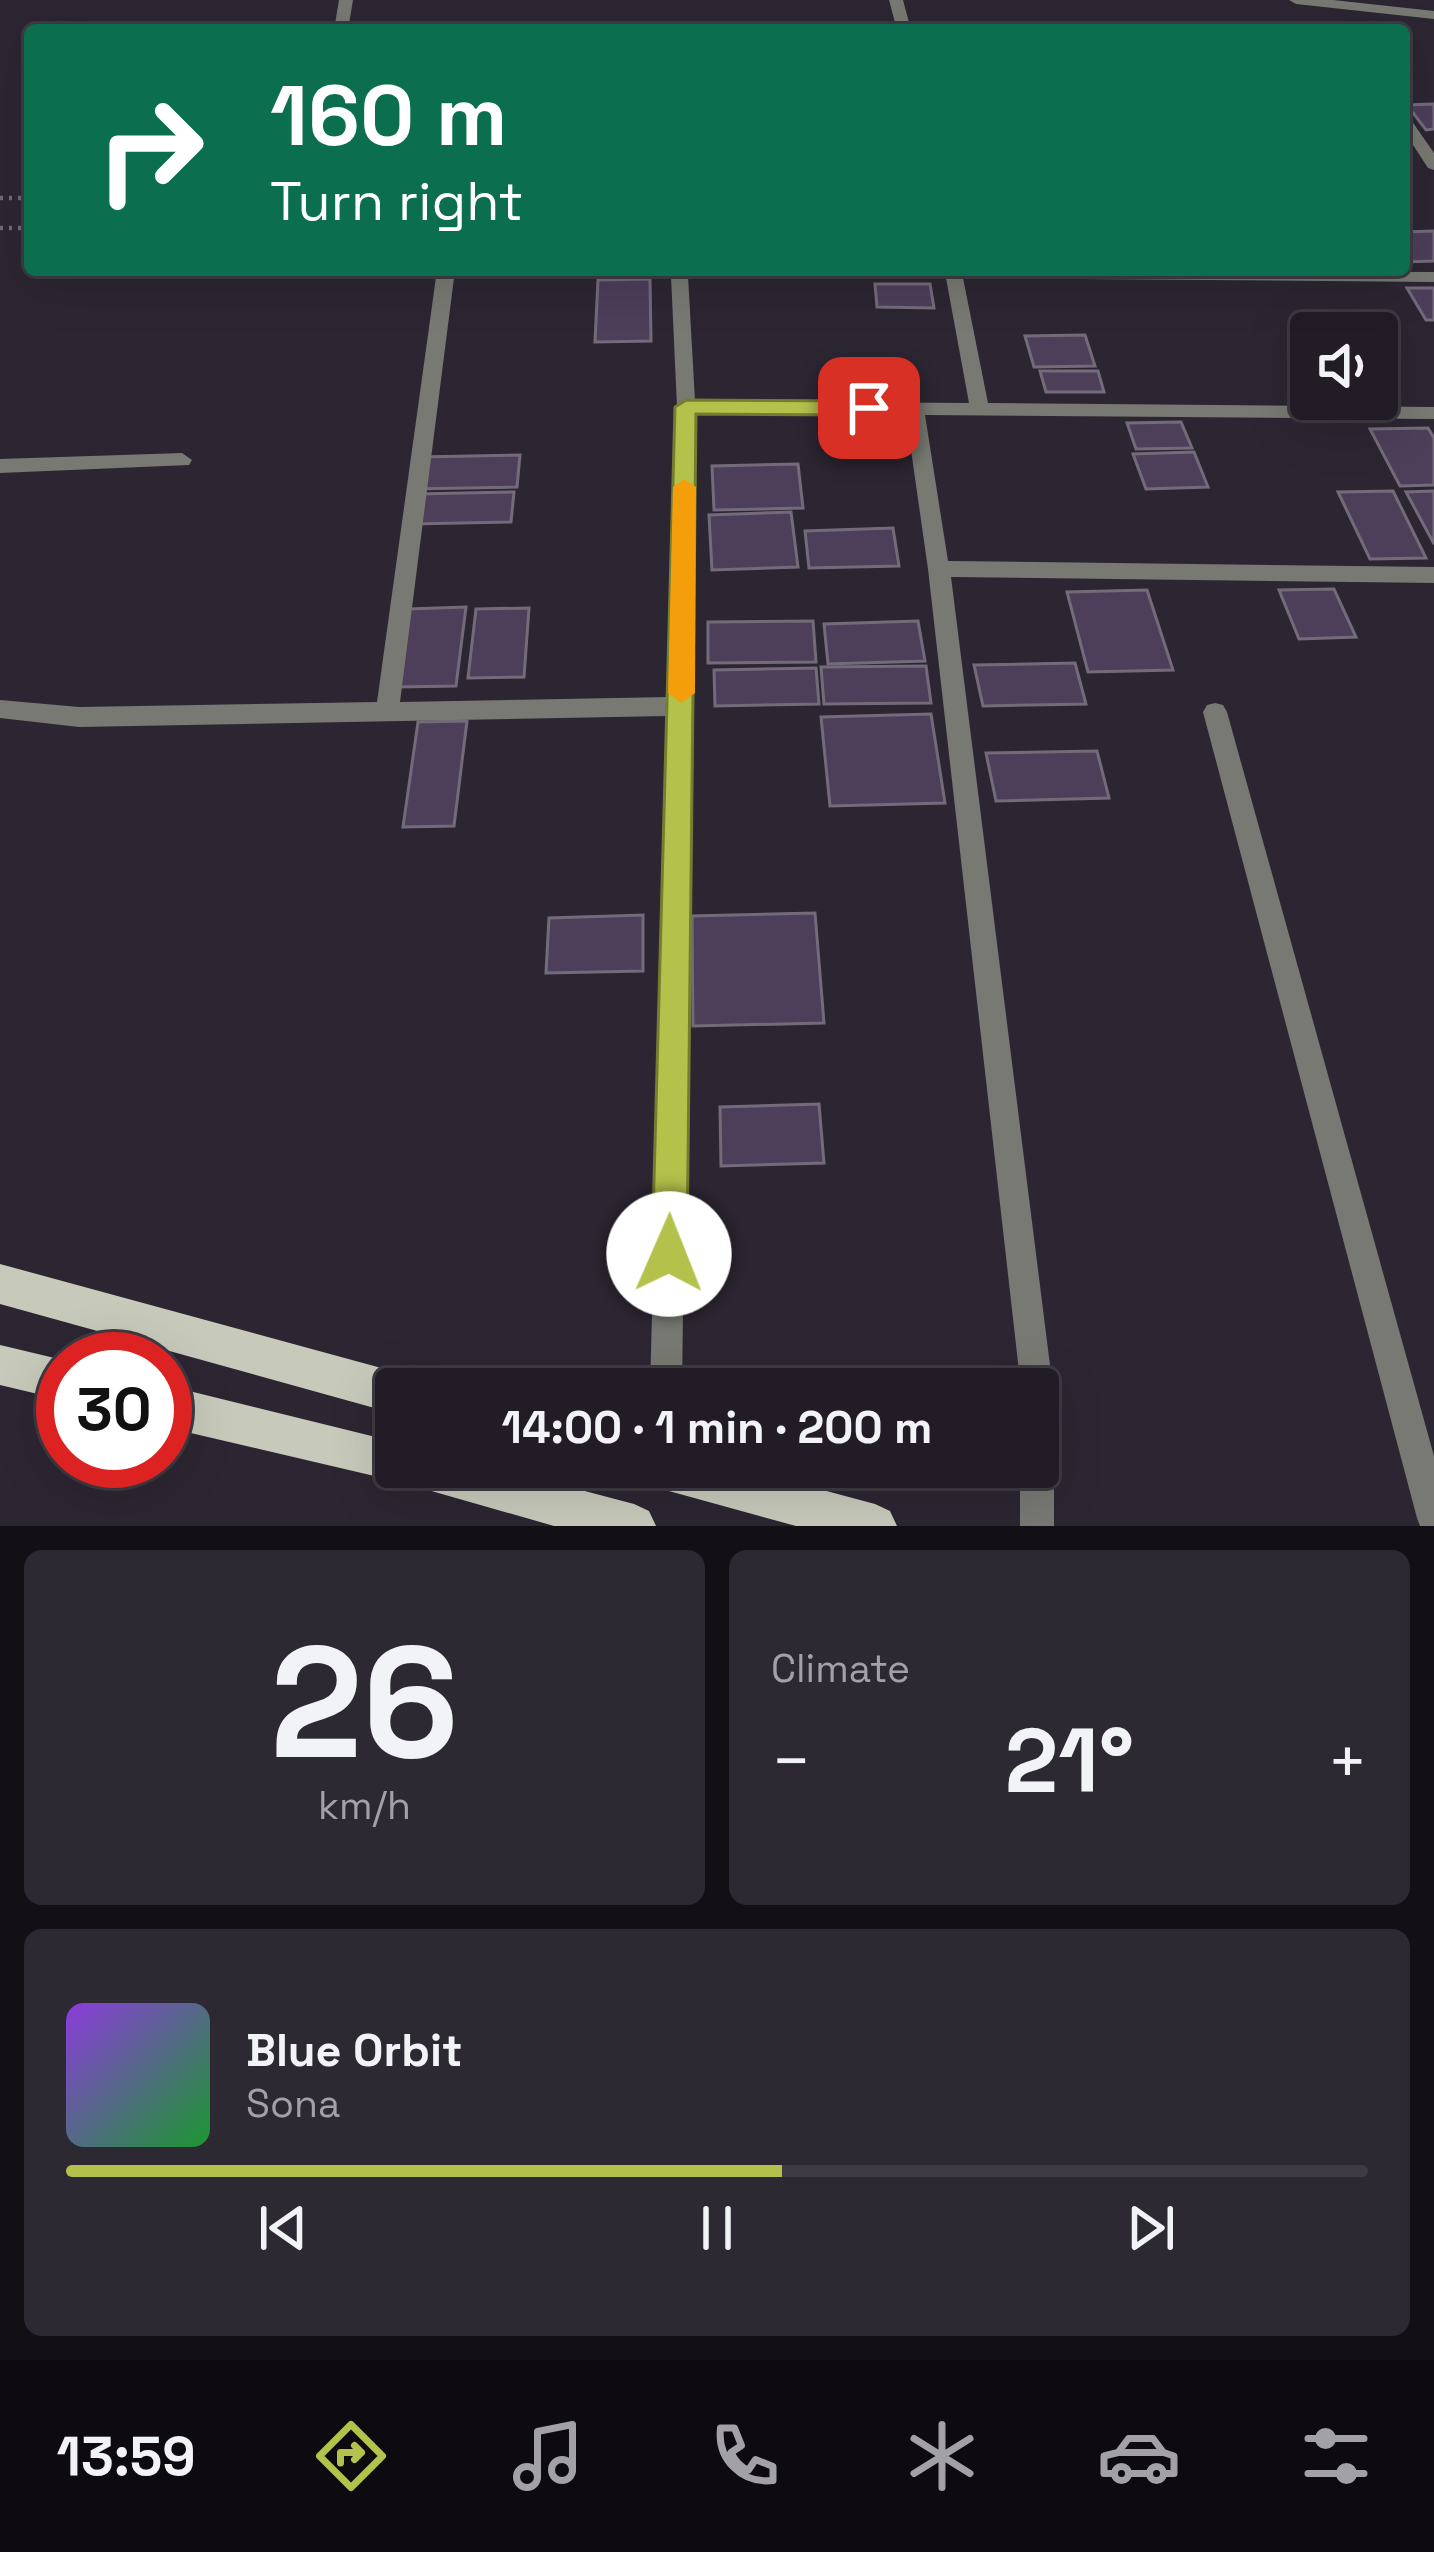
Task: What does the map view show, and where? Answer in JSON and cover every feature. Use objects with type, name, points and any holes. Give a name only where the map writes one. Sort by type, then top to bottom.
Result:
[{"type":"main road","points":[[0,1284],[375,1387]]},
{"type":"main road","points":[[0,1365],[36,1374]]},
{"type":"main road","points":[[192,1413],[375,1458]]},
{"type":"main road","points":[[492,1488],[634,1526]]},
{"type":"main road","points":[[735,1488],[875,1526]]},
{"type":"street","points":[[1296,0],[1348,11],[1434,15]]},
{"type":"street","points":[[1410,129],[1434,165]]},
{"type":"street","points":[[387,712],[445,276]]},
{"type":"street","points":[[666,1368],[686,407],[679,276]]},
{"type":"street","points":[[955,276],[980,409]]},
{"type":"street","points":[[1354,276],[1434,277]]},
{"type":"street","points":[[686,407],[1434,413]]},
{"type":"street","points":[[915,409],[939,568],[1034,1368]]},
{"type":"street","points":[[0,466],[182,460]]},
{"type":"street","points":[[939,568],[1434,575]]},
{"type":"street","points":[[0,710],[79,717],[681,706]]},
{"type":"street","points":[[1215,712],[1434,1518]]},
{"type":"street","points":[[1037,1488],[1037,1526]]},
{"type":"building","points":[[1434,104],[1434,129],[1426,130],[1410,105]]},
{"type":"building","points":[[1434,231],[1434,261],[1410,262],[1410,232]]},
{"type":"building","points":[[650,279],[651,341],[595,342],[598,280]]},
{"type":"building","points":[[875,284],[930,284],[934,308],[877,307]]},
{"type":"building","points":[[1407,288],[1434,288],[1434,320],[1426,320]]},
{"type":"building","points":[[1085,335],[1095,366],[1034,367],[1025,336]]},
{"type":"building","points":[[1040,371],[1098,371],[1104,392],[1046,392]]},
{"type":"building","points":[[1181,422],[1192,448],[1136,449],[1127,423]]},
{"type":"building","points":[[1428,428],[1434,438],[1434,485],[1400,486],[1370,429]]},
{"type":"building","points":[[1194,452],[1208,487],[1146,489],[1133,454]]},
{"type":"building","points":[[520,455],[517,487],[412,489],[418,457]]},
{"type":"building","points":[[798,464],[803,508],[714,510],[712,466]]},
{"type":"building","points":[[1393,491],[1426,558],[1370,559],[1338,492]]},
{"type":"building","points":[[1434,491],[1434,544],[1406,492]]},
{"type":"building","points":[[514,492],[511,522],[412,524],[417,494]]},
{"type":"building","points":[[791,512],[798,567],[712,570],[709,515]]},
{"type":"building","points":[[893,528],[899,566],[809,568],[805,531]]},
{"type":"building","points":[[1334,589],[1356,637],[1299,639],[1279,590]]},
{"type":"building","points":[[1147,590],[1173,670],[1088,672],[1067,592]]},
{"type":"building","points":[[466,607],[456,686],[396,687],[408,609]]},
{"type":"building","points":[[529,608],[524,677],[468,678],[476,609]]},
{"type":"building","points":[[813,621],[816,662],[708,663],[708,622]]},
{"type":"building","points":[[918,621],[925,661],[828,664],[824,624]]},
{"type":"building","points":[[1075,663],[1086,704],[983,706],[974,665]]},
{"type":"building","points":[[926,666],[931,703],[824,704],[821,667]]},
{"type":"building","points":[[816,668],[819,704],[715,706],[714,670]]},
{"type":"building","points":[[931,714],[945,803],[830,806],[821,717]]},
{"type":"building","points":[[467,721],[454,826],[403,827],[418,722]]},
{"type":"building","points":[[1097,751],[1109,798],[996,801],[986,753]]},
{"type":"building","points":[[815,913],[824,1023],[693,1026],[692,916]]},
{"type":"building","points":[[643,915],[643,971],[546,973],[549,918]]},
{"type":"building","points":[[819,1104],[824,1163],[721,1166],[720,1107]]},
{"type":"slow traffic","points":[[681,693],[684,487]]},
{"type":"route","points":[[669,1254],[686,407],[869,408]]}]
